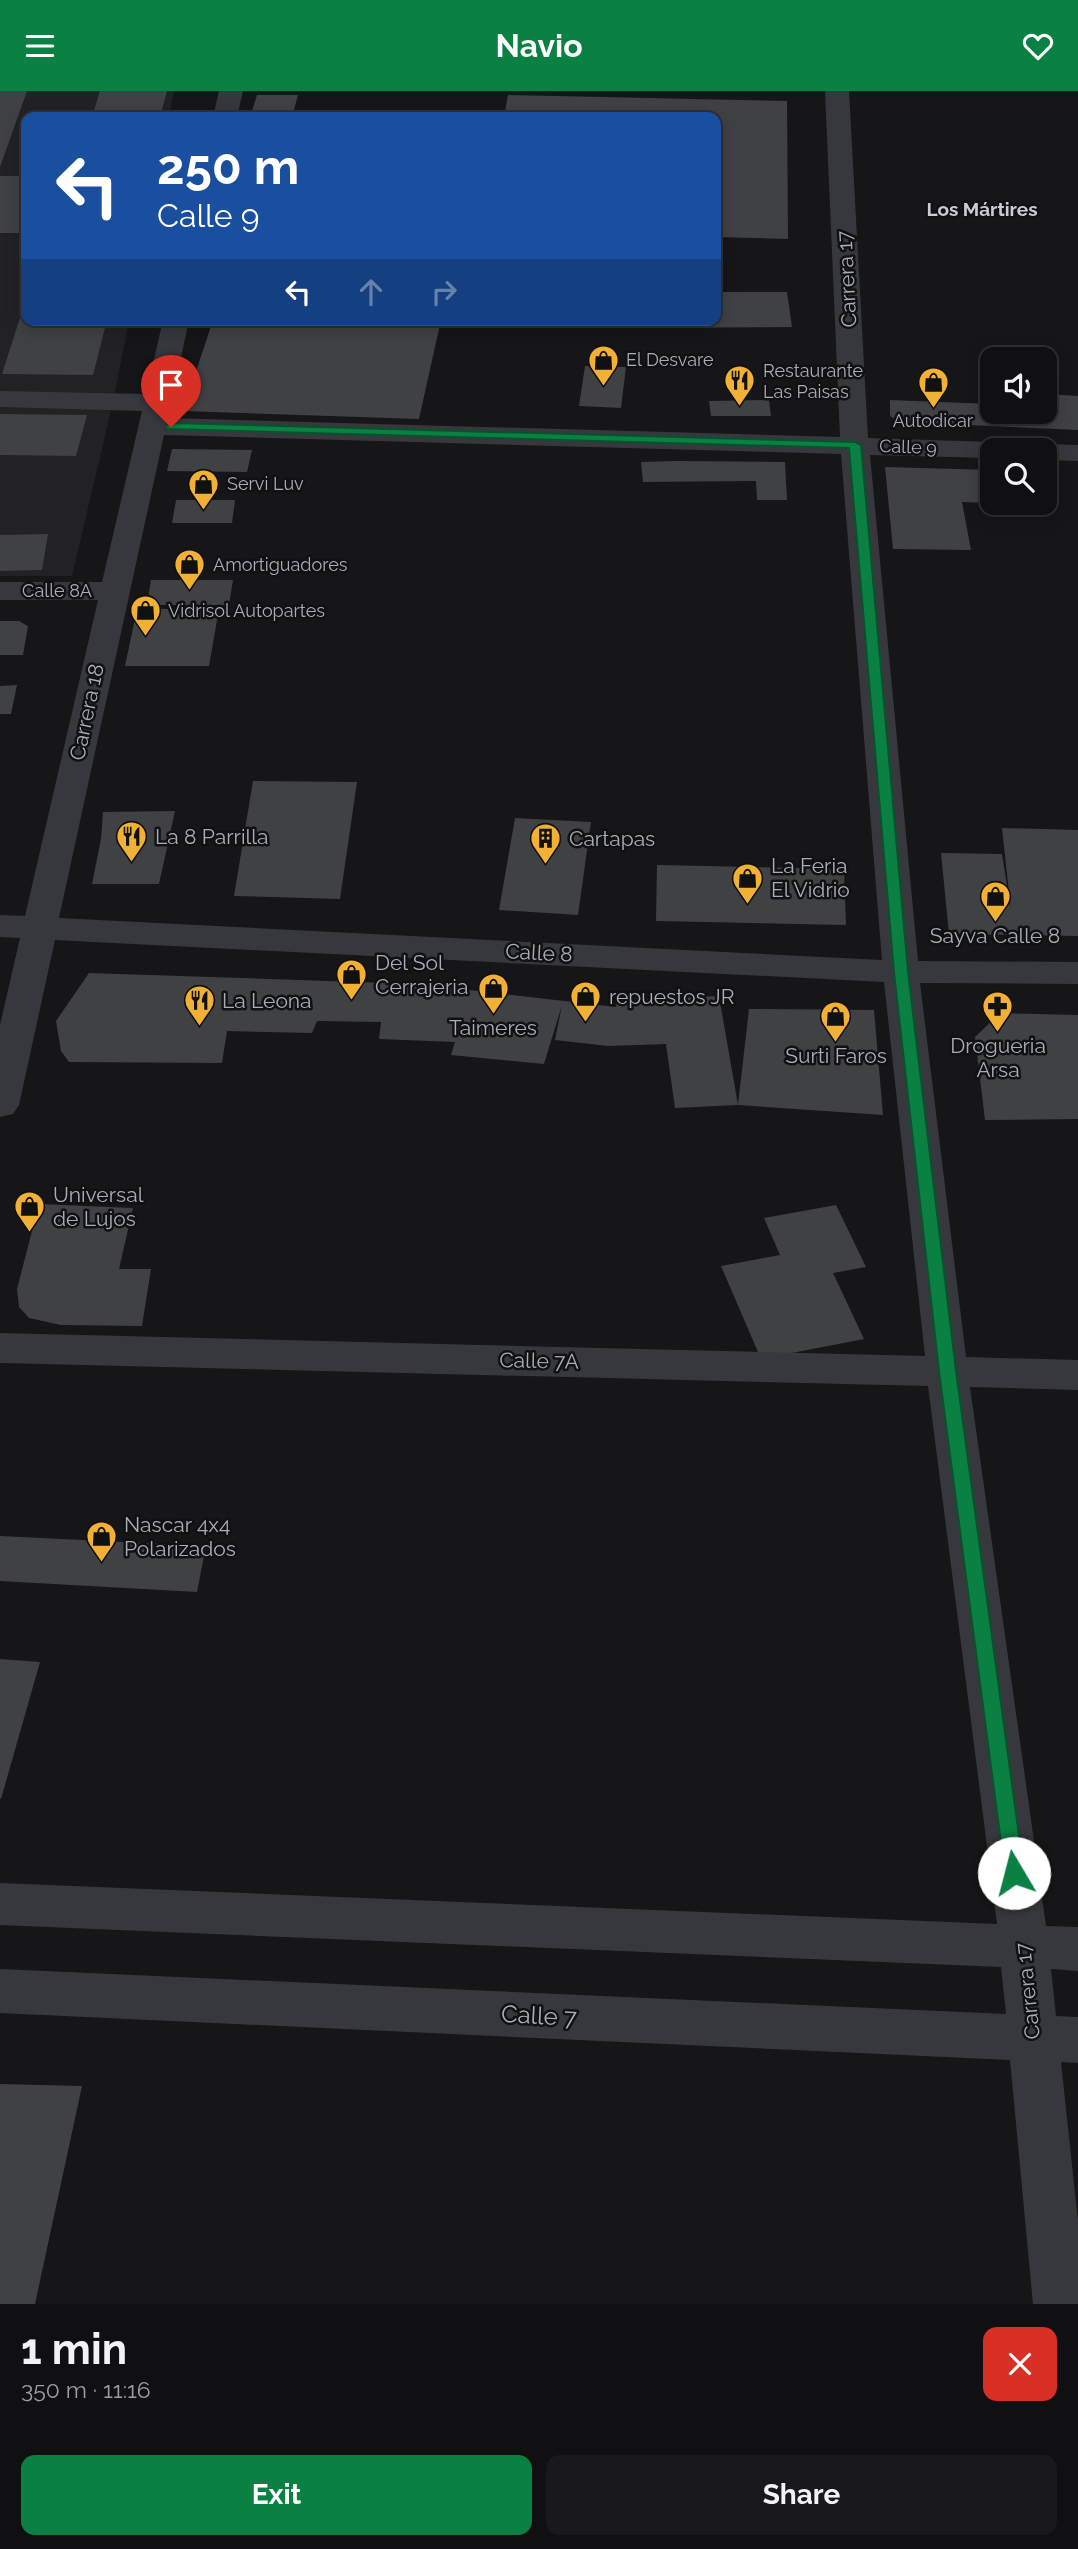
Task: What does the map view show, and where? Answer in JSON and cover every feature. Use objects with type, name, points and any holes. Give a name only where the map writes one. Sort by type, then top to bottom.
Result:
[{"type":"street","points":[[226,112],[231,91]]},
{"type":"street","name":"Carrera 17","points":[[837,91],[855,445],[901,972],[947,1371],[1024,1947],[1056,2039],[1060,2304]]},
{"type":"street","name":"Carrera 18","points":[[0,1105],[175,326]]},
{"type":"street","name":"Calle 9","points":[[0,399],[154,415],[980,450]]},
{"type":"street","points":[[1057,452],[1078,453]]},
{"type":"street","name":"Calle 8A","points":[[0,591],[114,591]]},
{"type":"street","name":"Calle 8","points":[[0,926],[901,972],[1078,973]]},
{"type":"street","name":"Calle 7A","points":[[0,1348],[1078,1375]]},
{"type":"street","points":[[0,1903],[1078,1949]]},
{"type":"street","name":"Calle 7","points":[[0,1991],[1056,2039]]},
{"type":"shaded area","points":[[0,91],[174,91],[170,112],[21,112],[21,326],[128,326],[72,576],[0,576]]},
{"type":"building","points":[[0,91],[27,91],[0,167]]},
{"type":"building","points":[[100,91],[167,91],[161,112],[94,112]]},
{"type":"building","points":[[257,95],[298,95],[293,112],[252,112]]},
{"type":"building","points":[[508,95],[787,101],[788,239],[721,237],[721,112],[505,112]]},
{"type":"building","points":[[0,176],[21,176],[21,233],[0,233]]},
{"type":"building","points":[[721,292],[787,292],[792,327],[604,328],[721,326]]},
{"type":"building","points":[[21,315],[21,326],[105,326],[93,375],[2,374]]},
{"type":"building","points":[[211,326],[440,326],[419,419],[183,411]]},
{"type":"building","name":"El Desvare","points":[[585,366],[626,367],[621,408],[579,406]]},
{"type":"building","name":"Autodicar","points":[[1057,395],[1078,396],[1078,430],[900,422],[890,416],[890,400],[980,404],[980,424],[1057,424]]},
{"type":"building","name":"Restaurante Las Paisas","points":[[769,400],[771,416],[711,416],[709,401]]},
{"type":"building","points":[[0,414],[87,415],[76,456],[0,455]]},
{"type":"building","points":[[172,449],[252,450],[247,472],[167,471]]},
{"type":"building","points":[[641,462],[785,462],[787,500],[757,500],[756,481],[643,482]]},
{"type":"building","points":[[885,467],[980,470],[980,503],[962,502],[971,550],[893,549]]},
{"type":"building","name":"Servi Luv","points":[[176,500],[235,500],[232,523],[172,523]]},
{"type":"building","points":[[48,534],[42,570],[0,571],[0,535]]},
{"type":"building","name":"Amortiguadores","points":[[151,580],[233,580],[229,605],[147,605]]},
{"type":"building","points":[[137,609],[219,609],[209,666],[125,666]]},
{"type":"building","points":[[0,621],[19,621],[28,626],[23,655],[0,655]]},
{"type":"building","points":[[17,685],[11,714],[0,714],[0,686]]},
{"type":"building","points":[[253,781],[357,782],[340,899],[234,896]]},
{"type":"building","points":[[175,811],[159,884],[92,884],[101,839],[103,812]]},
{"type":"building","name":"Cartapas","points":[[515,818],[591,822],[578,915],[499,910]]},
{"type":"building","points":[[1002,828],[1078,830],[1078,936],[949,934],[941,853],[1002,854],[1011,911]]},
{"type":"building","points":[[657,865],[844,869],[846,925],[656,921]]},
{"type":"building","points":[[89,973],[417,984],[616,1007],[617,1001],[719,996],[738,1105],[675,1108],[666,1044],[608,1046],[555,1040],[562,1005],[544,1064],[451,1055],[455,1042],[379,1039],[381,1022],[317,1021],[312,1033],[227,1031],[222,1063],[69,1062],[61,1051],[56,1021]]},
{"type":"building","points":[[749,1009],[874,1010],[883,1115],[738,1105]]},
{"type":"building","points":[[1000,1013],[1078,1015],[1078,1119],[985,1120],[975,1037]]},
{"type":"building","points":[[39,1204],[133,1208],[119,1269],[151,1269],[142,1326],[61,1325],[29,1318],[19,1307],[17,1289]]},
{"type":"building","points":[[836,1205],[866,1267],[833,1273],[864,1339],[761,1359],[721,1266],[780,1255],[764,1218]]},
{"type":"building","name":"Nascar 4x4 Polarizados","points":[[0,1536],[206,1546],[197,1592],[0,1581]]},
{"type":"building","points":[[0,1659],[40,1662],[1,1799],[0,1798]]},
{"type":"building","points":[[0,2084],[82,2086],[35,2304],[0,2304]]},
{"type":"place","name":"El Desvare","points":[[603,387]]},
{"type":"place","name":"Restaurante Las Paisas","points":[[740,408]]},
{"type":"place","name":"Autodicar","points":[[933,410]]},
{"type":"place","name":"Servi Luv","points":[[204,511]]},
{"type":"place","name":"Amortiguadores","points":[[190,592]]},
{"type":"place","name":"Vidrisol Autopartes","points":[[145,638]]},
{"type":"place","name":"La 8 Parrilla","points":[[132,864]]},
{"type":"place","name":"Cartapas","points":[[546,866]]},
{"type":"place","name":"La Feria El Vidrio","points":[[748,905]]},
{"type":"place","name":"Sayva Calle 8","points":[[995,923]]},
{"type":"place","name":"Del Sol Cerrajeria","points":[[352,1002]]},
{"type":"place","name":"Taimeres","points":[[493,1015]]},
{"type":"place","name":"repuestos JR","points":[[586,1024]]},
{"type":"place","name":"La Leona","points":[[199,1028]]},
{"type":"place","name":"Drogueria Arsa","points":[[998,1033]]},
{"type":"place","name":"Surti Faros","points":[[836,1043]]},
{"type":"place","name":"Universal de Lujos","points":[[30,1234]]},
{"type":"place","name":"Nascar 4x4 Polarizados","points":[[101,1564]]},
{"type":"district","name":"Los Mártires","points":[[982,209]]},
{"type":"route","points":[[171,427],[855,445],[901,972],[947,1371],[1014,1873]]}]
